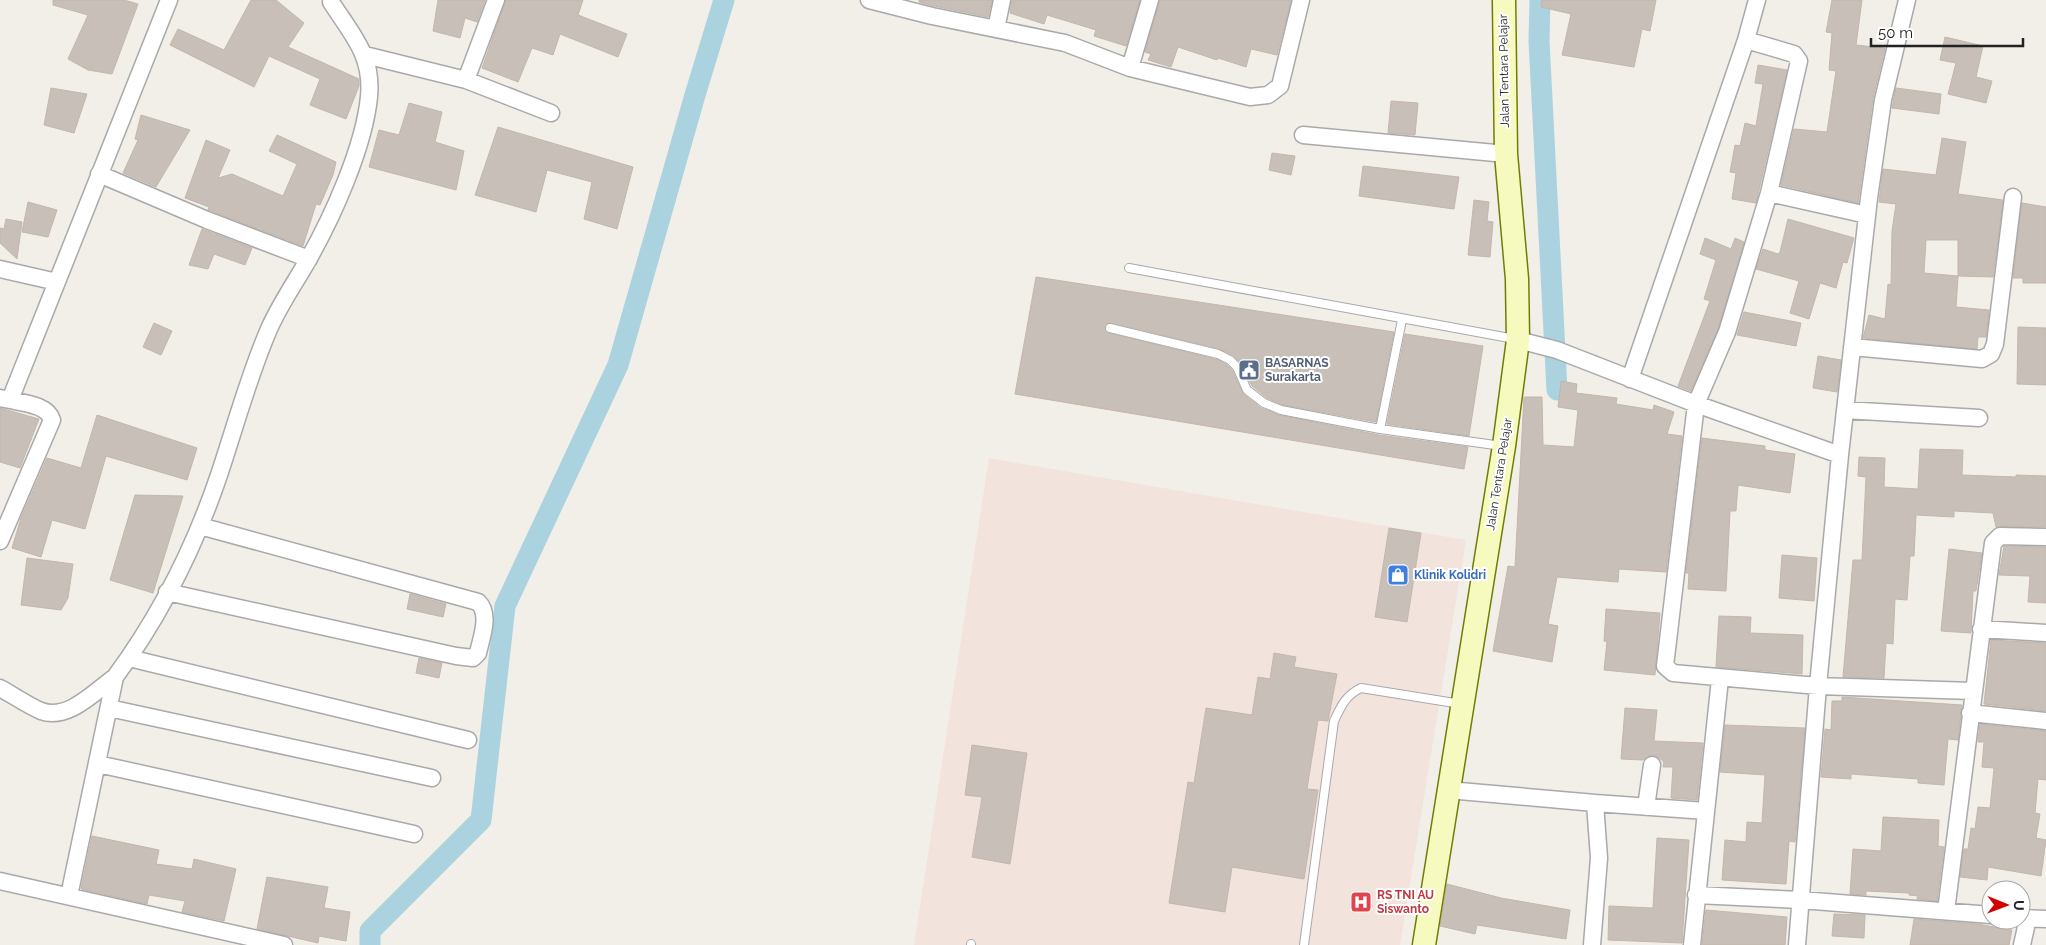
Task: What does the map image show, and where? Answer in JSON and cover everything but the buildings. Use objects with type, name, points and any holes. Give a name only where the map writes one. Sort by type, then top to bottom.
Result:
[{"type":"main road","name":"Jalan Tentara Pelajar","points":[[1424,945],[1461,704],[1504,446],[1518,340],[1517,279],[1506,154],[1504,0]]},
{"type":"street","points":[[0,541],[52,420],[50,414],[42,409],[5,399],[57,282],[168,0]]},
{"type":"street","points":[[466,80],[496,0]]},
{"type":"street","points":[[996,29],[1002,0]]},
{"type":"street","points":[[1130,68],[1150,0]]},
{"type":"street","points":[[876,1],[1066,43],[1130,68],[1250,97],[1268,95],[1280,86],[1300,0]]},
{"type":"street","points":[[1630,379],[1746,40],[1757,0]]},
{"type":"street","points":[[1797,945],[1818,686],[1840,455],[1867,215],[1883,100],[1907,0]]},
{"type":"street","points":[[0,688],[42,711],[60,713],[69,710],[115,677],[129,658],[167,592],[200,526],[269,329],[309,259],[335,206],[357,148],[367,114],[370,82],[365,55],[331,1]]},
{"type":"street","points":[[1746,40],[1794,54],[1799,62],[1769,193],[1727,332],[1696,404],[1664,663],[1666,669],[1673,673],[1818,686],[1973,691]]},
{"type":"street","points":[[365,55],[466,80],[551,113]]},
{"type":"street","points":[[1303,135],[1506,154]]},
{"type":"street","points":[[99,174],[207,220],[309,259]]},
{"type":"street","points":[[1769,193],[1867,215]]},
{"type":"street","points":[[1852,347],[1982,359],[1991,354],[1995,344],[2013,197]]},
{"type":"street","points":[[0,269],[57,282]]},
{"type":"street","points":[[1518,340],[1551,348],[1696,404],[1840,455]]},
{"type":"street","points":[[1845,410],[1979,418]]},
{"type":"street","points":[[167,592],[456,656],[473,658],[478,654],[485,617],[483,608],[478,602],[200,526]]},
{"type":"street","points":[[1946,911],[1970,713],[1994,540],[2000,536],[2046,538]]},
{"type":"street","points":[[1981,629],[2046,634]]},
{"type":"street","points":[[129,658],[468,740]]},
{"type":"street","points":[[69,896],[115,677]]},
{"type":"street","points":[[1692,945],[1720,678]]},
{"type":"street","points":[[109,708],[432,778]]},
{"type":"street","points":[[1970,713],[2046,721]]},
{"type":"street","points":[[98,764],[414,834]]},
{"type":"street","points":[[1646,807],[1652,764]]},
{"type":"street","points":[[1448,790],[1706,811]]},
{"type":"street","points":[[1592,945],[1599,858],[1595,803]]},
{"type":"street","points":[[0,881],[284,945]]},
{"type":"street","points":[[1696,895],[1801,900],[1981,914]]},
{"type":"street","points":[[2031,918],[2046,919]]},
{"type":"street","points":[[2022,945],[2026,930]]},
{"type":"lane","points":[[1129,268],[1518,340]]},
{"type":"lane","points":[[1380,429],[1402,320]]},
{"type":"lane","points":[[1110,328],[1218,354],[1230,360],[1237,367],[1247,390],[1264,403],[1281,410],[1380,429],[1504,446]]},
{"type":"lane","points":[[1304,945],[1334,721],[1342,703],[1351,693],[1361,688],[1461,704]]},
{"type":"shaded area","points":[[989,458],[1466,540],[1400,945],[914,945]]},
{"type":"waterway","points":[[370,945],[370,931],[481,820],[505,606],[618,365],[724,0]]},
{"type":"waterway","points":[[1540,0],[1539,41],[1557,390]]},
{"type":"place","name":"BASARNAS Surakarta","points":[[1249,370]]},
{"type":"place","name":"Klinik Kolidri","points":[[1398,575]]},
{"type":"place","name":"RS TNI AU Siswanto","points":[[1361,902]]}]
